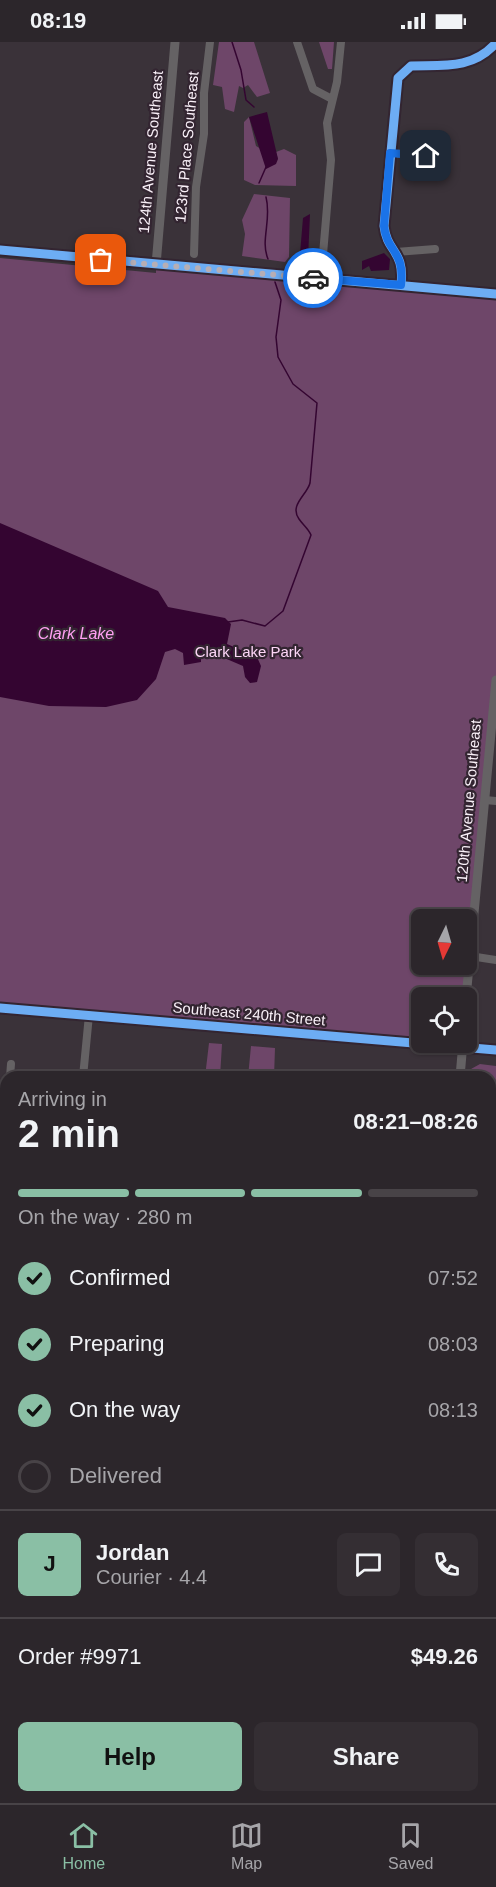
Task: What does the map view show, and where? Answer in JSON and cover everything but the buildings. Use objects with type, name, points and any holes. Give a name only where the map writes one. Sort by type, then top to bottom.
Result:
[{"type":"main road","name":"Southeast 240th Street","points":[[0,1008],[411,1041]]},
{"type":"main road","name":"Southeast 240th Street","points":[[477,1047],[496,1050]]},
{"type":"street","name":"124th Avenue Southeast","points":[[156,265],[175,42]]},
{"type":"street","name":"123rd Place Southeast","points":[[194,254],[196,187],[204,134],[204,93],[210,42]]},
{"type":"street","points":[[297,42],[313,89],[332,99]]},
{"type":"street","points":[[321,278],[331,160],[327,123],[341,42]]},
{"type":"street","points":[[401,285],[403,268],[396,252],[385,237],[384,226],[395,87],[404,70],[411,66],[454,66],[471,61],[494,49]]},
{"type":"street","points":[[390,153],[426,156]]},
{"type":"street","points":[[396,252],[435,249]]},
{"type":"street","points":[[0,250],[496,294]]},
{"type":"street","name":"120th Avenue Southeast","points":[[475,909],[496,680]]},
{"type":"street","points":[[485,800],[496,801]]},
{"type":"street","points":[[477,957],[496,960]]},
{"type":"street","points":[[84,1071],[89,1016]]},
{"type":"street","points":[[460,1071],[462,1053]]},
{"type":"street","points":[[10,1071],[11,1064]]},
{"type":"green space","points":[[219,42],[254,42],[270,93],[257,97],[248,85],[243,88],[239,86],[234,112],[225,109],[222,87],[213,85]]},
{"type":"green space","points":[[319,42],[334,42],[332,69],[328,69]]},
{"type":"green space","points":[[249,117],[256,146],[278,159],[276,152],[284,149],[296,155],[296,186],[255,185],[244,180],[244,122]]},
{"type":"green space","points":[[254,194],[290,198],[289,257],[285,262],[242,256],[245,234],[242,220]]},
{"type":"green space","name":"Clark Lake Park","points":[[0,258],[156,273],[156,265],[496,294],[496,680],[474,909],[411,909],[411,975],[468,975],[467,987],[411,987],[411,1041],[0,1008]]},
{"type":"green space","points":[[209,1043],[222,1044],[220,1071],[206,1071]]},
{"type":"green space","points":[[251,1046],[275,1048],[274,1071],[249,1071]]},
{"type":"green space","points":[[480,1064],[496,1066],[496,1071],[471,1071]]},
{"type":"water","points":[[267,112],[278,159],[276,164],[266,169],[249,117]]},
{"type":"water","points":[[310,214],[308,259],[302,262],[300,254],[303,218]]},
{"type":"water","points":[[384,253],[390,259],[389,270],[371,271],[369,266],[362,270],[362,261]]},
{"type":"water","name":"Clark Lake","points":[[0,523],[158,591],[168,607],[225,618],[231,624],[227,644],[257,657],[261,666],[257,682],[250,683],[245,677],[243,666],[208,651],[201,656],[201,662],[184,665],[183,653],[175,649],[165,652],[156,679],[137,700],[106,707],[49,706],[0,697]]},
{"type":"waterway","points":[[232,42],[241,70],[246,100],[254,107]]},
{"type":"waterway","points":[[259,183],[266,167]]},
{"type":"waterway","points":[[266,197],[268,214],[265,245],[268,259]]},
{"type":"waterway","points":[[228,622],[242,620],[265,626],[283,611],[311,535],[296,514],[296,509],[310,483],[317,403],[293,384],[278,357],[276,337],[281,300],[275,282]]},
{"type":"cycle path","points":[[401,285],[402,274],[398,258],[388,242],[384,226],[398,78],[411,66],[467,62],[487,52],[496,43]]},
{"type":"cycle path","points":[[0,250],[496,294]]},
{"type":"cycle path","points":[[0,1008],[496,1050]]},
{"type":"way so far","points":[[101,260],[313,278]]},
{"type":"route","points":[[313,278],[401,285],[403,268],[396,252],[385,237],[384,226],[390,153],[426,156]]}]
